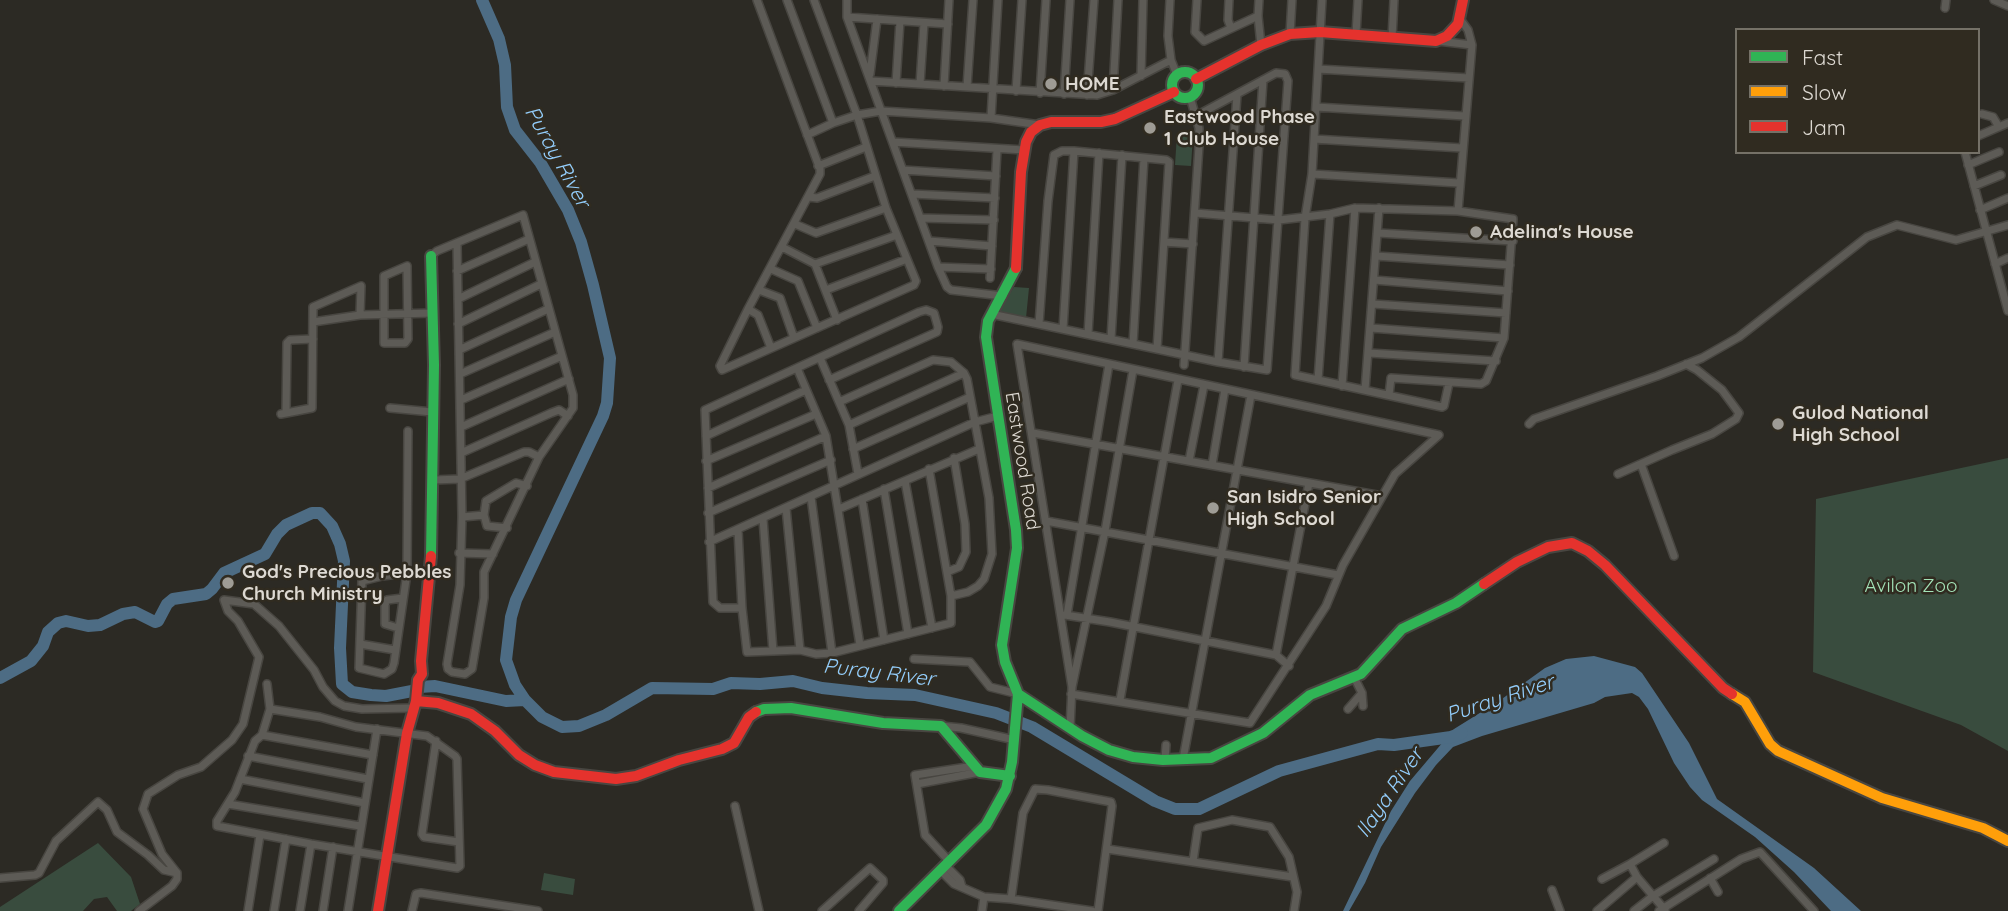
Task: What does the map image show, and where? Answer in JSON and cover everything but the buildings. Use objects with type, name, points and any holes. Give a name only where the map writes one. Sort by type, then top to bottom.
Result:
[{"type":"street","points":[[757,0],[820,174],[748,309],[720,368],[723,370],[914,285],[916,281],[886,208],[857,115],[814,0]]},
{"type":"street","points":[[787,0],[833,123]]},
{"type":"street","points":[[847,0],[847,17],[947,287],[951,290],[1003,296]]},
{"type":"street","points":[[944,86],[949,0]]},
{"type":"street","points":[[967,88],[973,0]]},
{"type":"street","points":[[990,118],[998,0]]},
{"type":"street","points":[[1016,91],[1022,0]]},
{"type":"street","points":[[1040,93],[1046,0]]},
{"type":"street","points":[[1064,94],[1070,0]]},
{"type":"street","points":[[1087,95],[1094,0]]},
{"type":"street","points":[[1113,90],[1118,0]]},
{"type":"street","points":[[1140,76],[1143,0]]},
{"type":"street","points":[[1170,0],[1168,36],[1171,60],[1177,75]]},
{"type":"street","points":[[1197,0],[1195,32],[1204,41],[1258,16]]},
{"type":"street","points":[[1229,0],[1228,20],[1231,28]]},
{"type":"street","points":[[1259,0],[1261,45]]},
{"type":"street","points":[[1290,34],[1292,0]]},
{"type":"street","points":[[1322,0],[1312,174],[1305,218],[1294,373],[1296,376],[1443,407],[1449,383]]},
{"type":"street","points":[[1356,34],[1358,0]]},
{"type":"street","points":[[1391,38],[1394,0]]},
{"type":"street","points":[[1436,41],[1454,31],[1460,19],[1463,0]]},
{"type":"street","points":[[1994,0],[2008,6]]},
{"type":"street","points":[[847,17],[948,24]]},
{"type":"street","points":[[871,79],[877,19]]},
{"type":"street","points":[[1458,211],[1472,45],[1468,30],[1460,19]]},
{"type":"street","points":[[896,83],[900,21]]},
{"type":"street","points":[[920,84],[924,23]]},
{"type":"street","points":[[1196,79],[1261,45],[1290,34],[1356,34],[1472,45]]},
{"type":"street","points":[[871,79],[896,83],[1097,95],[1113,90],[1171,60]]},
{"type":"street","points":[[1318,69],[1469,78]]},
{"type":"street","points":[[1189,73],[1196,79],[1198,88],[1190,97],[1179,97],[1174,92],[1172,83],[1177,75],[1189,73]]},
{"type":"street","points":[[991,314],[1218,362],[1268,368],[1288,81],[1284,74],[1276,73],[1196,116]]},
{"type":"street","points":[[1244,366],[1263,80]]},
{"type":"street","points":[[807,135],[857,115],[881,111],[990,118],[1040,125],[1051,122],[1101,122],[1130,114],[1174,92]]},
{"type":"street","points":[[1218,362],[1237,95]]},
{"type":"street","points":[[1184,365],[1199,146],[1199,128],[1190,97]]},
{"type":"street","points":[[1316,107],[1465,116]]},
{"type":"street","points":[[1982,114],[1993,117],[1999,127]]},
{"type":"street","points":[[1980,135],[2008,123]]},
{"type":"street","name":"Eastwood Road","points":[[899,911],[986,825],[1001,800],[1010,776],[1016,739],[1018,698],[1002,645],[1017,548],[986,345],[986,328],[991,314],[1014,277],[1018,263],[1024,150],[1031,132],[1040,125]]},
{"type":"street","points":[[1314,139],[1462,148]]},
{"type":"street","points":[[893,142],[1024,150]]},
{"type":"street","points":[[818,166],[866,147]]},
{"type":"street","points":[[990,278],[998,150]]},
{"type":"street","points":[[1063,329],[1074,151]]},
{"type":"street","points":[[1039,324],[1052,160],[1056,152],[1122,155],[1169,162],[1157,349]]},
{"type":"street","points":[[1968,165],[1999,152]]},
{"type":"street","points":[[1088,334],[1099,153]]},
{"type":"street","points":[[1965,154],[2008,311]]},
{"type":"street","points":[[1111,339],[1122,155]]},
{"type":"street","points":[[1133,344],[1144,158]]},
{"type":"street","points":[[903,170],[996,176]]},
{"type":"street","points":[[1312,174],[1459,183]]},
{"type":"street","points":[[1975,186],[2001,174]]},
{"type":"street","points":[[809,197],[817,198],[875,176]]},
{"type":"street","points":[[912,194],[995,198]]},
{"type":"street","points":[[1980,210],[2008,198]]},
{"type":"street","points":[[795,223],[816,233],[886,208]]},
{"type":"street","points":[[1195,214],[1279,220],[1305,218],[1354,208],[1379,208],[1458,211],[1510,217],[1515,221],[1504,338],[1484,383],[1391,378],[1389,395]]},
{"type":"street","points":[[1342,386],[1354,208]]},
{"type":"street","points":[[1365,390],[1379,208]]},
{"type":"street","points":[[1318,380],[1330,214]]},
{"type":"street","points":[[378,911],[407,733],[418,680],[422,674],[421,661],[431,573],[434,480],[431,256],[437,251],[523,215],[569,379],[573,408],[539,457],[484,572],[484,598],[472,669],[465,674],[452,672],[447,664],[460,585],[462,517],[457,244]]},
{"type":"street","points":[[920,218],[994,220]]},
{"type":"street","points":[[1530,424],[1534,419],[1605,396],[1686,364],[1739,337],[1867,237],[1897,225],[1956,240],[2008,225]]},
{"type":"street","points":[[1378,233],[1513,241]]},
{"type":"street","points":[[815,264],[897,235]]},
{"type":"street","points":[[457,271],[529,239]]},
{"type":"street","points":[[929,241],[992,246]]},
{"type":"street","points":[[1164,242],[1193,244]]},
{"type":"street","points":[[782,247],[815,264],[836,320]]},
{"type":"street","points":[[1376,256],[1510,265]]},
{"type":"street","points":[[1995,264],[2008,258]]},
{"type":"street","points":[[826,290],[907,259]]},
{"type":"street","points":[[458,299],[536,262]]},
{"type":"street","points":[[407,266],[408,313],[408,339],[405,343],[384,342],[384,276],[407,266]]},
{"type":"street","points":[[938,267],[991,269]]},
{"type":"street","points":[[771,269],[796,279],[817,328]]},
{"type":"street","points":[[1374,280],[1508,290]]},
{"type":"street","points":[[458,324],[541,284]]},
{"type":"street","points":[[313,339],[289,340],[287,343],[283,414],[312,408],[313,339],[313,307],[361,286],[360,315]]},
{"type":"street","points":[[759,290],[780,298],[794,338]]},
{"type":"street","points":[[1373,304],[1506,313]]},
{"type":"street","points":[[459,350],[548,309]]},
{"type":"street","points":[[748,309],[758,315],[771,348]]},
{"type":"street","points":[[742,608],[720,608],[713,602],[705,410],[926,310],[934,313],[937,332],[829,380]]},
{"type":"street","points":[[313,322],[360,315],[433,313]]},
{"type":"street","points":[[1371,328],[1504,338]]},
{"type":"street","points":[[460,374],[555,332]]},
{"type":"street","points":[[1017,344],[1439,435],[1395,474],[1338,575],[1326,606],[1250,723],[1072,690],[1064,615],[1017,344]]},
{"type":"street","points":[[1369,353],[1496,361]]},
{"type":"street","points":[[461,400],[562,356]]},
{"type":"street","points":[[820,358],[849,425],[858,474]]},
{"type":"street","points":[[839,402],[933,360],[951,362],[964,373],[989,499],[992,554],[984,579],[978,586],[968,593],[951,596]]},
{"type":"street","points":[[1064,615],[1110,364]]},
{"type":"street","points":[[1618,474],[1712,434],[1731,423],[1739,413],[1722,390],[1698,370],[1686,364]]},
{"type":"street","points":[[797,368],[826,436],[860,645]]},
{"type":"street","points":[[1070,728],[1072,690],[1105,531],[1133,370]]},
{"type":"street","points":[[849,425],[964,373]]},
{"type":"street","points":[[461,427],[569,379]]},
{"type":"street","points":[[1120,701],[1178,380]]},
{"type":"street","points":[[1189,461],[1204,385]]},
{"type":"street","points":[[1212,465],[1225,389]]},
{"type":"street","points":[[706,436],[806,390]]},
{"type":"street","points":[[1183,759],[1251,395]]},
{"type":"street","points":[[853,449],[970,397]]},
{"type":"street","points":[[390,408],[432,412]]},
{"type":"street","points":[[461,453],[559,410],[568,416]]},
{"type":"street","points":[[706,461],[816,414]]},
{"type":"street","points":[[709,542],[975,422],[998,416]]},
{"type":"street","points":[[408,431],[407,573],[392,669],[384,674],[359,668],[362,581],[407,573],[431,573]]},
{"type":"street","points":[[1032,433],[1382,496]]},
{"type":"street","points":[[708,488],[826,436]]},
{"type":"street","points":[[839,509],[979,449]]},
{"type":"street","points":[[434,480],[460,480],[519,454],[529,452],[539,457]]},
{"type":"street","points":[[947,572],[959,567],[965,552],[965,524],[954,458]]},
{"type":"street","points":[[708,513],[831,460]]},
{"type":"street","points":[[1641,464],[1674,555]]},
{"type":"street","points":[[738,530],[747,652],[800,650],[816,654],[832,653],[951,622],[951,596],[929,469]]},
{"type":"street","points":[[905,481],[932,628]]},
{"type":"street","points":[[1276,655],[1309,482]]},
{"type":"street","points":[[507,528],[488,526],[484,515],[489,498],[516,484],[527,485]]},
{"type":"street","points":[[884,489],[908,634]]},
{"type":"street","points":[[811,497],[832,653]]},
{"type":"street","points":[[862,499],[884,640]]},
{"type":"street","points":[[786,508],[800,650]]},
{"type":"street","points":[[462,517],[484,515]]},
{"type":"street","points":[[763,519],[773,651]]},
{"type":"street","points":[[1046,521],[1338,575]]},
{"type":"street","points":[[914,659],[970,662],[990,687],[1018,698],[1109,750],[1133,757],[1165,760],[1211,758],[1264,733],[1310,695],[1361,674],[1402,629],[1456,603],[1517,562],[1548,547],[1572,543],[1588,551],[1605,565],[1717,682],[1745,702],[1770,744],[1778,751],[1882,798],[1983,828],[2008,841]]},
{"type":"street","points":[[459,554],[493,554]]},
{"type":"street","points":[[398,628],[385,624],[385,605],[387,600],[403,598]]},
{"type":"street","points":[[139,911],[176,883],[177,873],[162,854],[143,809],[148,794],[178,775],[201,767],[232,740],[243,724],[259,657],[238,621],[228,611],[225,600],[254,604],[279,626],[314,670],[323,687],[335,701],[344,706],[362,709],[438,703],[471,713],[519,755],[554,772],[606,780],[636,776],[729,746],[749,717],[764,709],[801,709],[883,723],[961,728],[1016,739]]},
{"type":"street","points":[[1064,615],[1276,655],[1289,666]]},
{"type":"street","points":[[360,644],[395,650]]},
{"type":"street","points":[[1354,677],[1362,693],[1363,706]]},
{"type":"street","points":[[267,684],[270,709],[262,735],[255,741],[217,826],[311,844],[457,868],[460,866],[457,759],[436,741],[427,736],[356,727],[320,717],[270,709]]},
{"type":"street","points":[[1348,709],[1362,693]]},
{"type":"street","points":[[941,726],[977,769]]},
{"type":"street","points":[[348,911],[377,729]]},
{"type":"street","points":[[262,735],[373,755]]},
{"type":"street","points":[[436,741],[422,834],[424,837],[459,842]]},
{"type":"street","points":[[1165,760],[1166,745]]},
{"type":"street","points":[[248,757],[368,779]]},
{"type":"street","points":[[1010,776],[977,769],[915,775],[925,835],[954,884],[984,897],[1092,911]]},
{"type":"street","points":[[240,779],[365,803]]},
{"type":"street","points":[[1011,899],[1021,819],[1035,789],[1108,800],[1112,806],[1098,911]]},
{"type":"street","points":[[0,878],[35,876],[42,869],[56,841],[98,802],[107,810],[117,832],[164,870],[177,873]]},
{"type":"street","points":[[228,804],[360,826]]},
{"type":"street","points":[[735,806],[759,911]]},
{"type":"street","points":[[1193,861],[1198,828],[1232,820],[1270,827],[1289,857],[1297,892],[1294,911]]},
{"type":"street","points":[[248,911],[260,835]]},
{"type":"street","points":[[274,911],[286,839]]},
{"type":"street","points":[[1602,879],[1664,843]]},
{"type":"street","points":[[300,911],[311,844]]},
{"type":"street","points":[[323,911],[333,847]]},
{"type":"street","points":[[1107,849],[1293,877]]},
{"type":"street","points":[[1630,864],[1663,910],[1741,859],[1760,852],[1814,911]]},
{"type":"street","points":[[1634,911],[1653,896],[1714,859]]},
{"type":"street","points":[[821,911],[870,868],[883,883],[859,911]]},
{"type":"street","points":[[1597,911],[1637,877]]},
{"type":"street","points":[[1710,878],[1718,892]]},
{"type":"street","points":[[1552,890],[1560,911]]},
{"type":"street","points":[[412,911],[416,894],[421,893],[538,911]]},
{"type":"street","points":[[982,911],[984,897]]},
{"type":"green space","points":[[1177,134],[1193,136],[1191,166],[1175,165]]},
{"type":"green space","points":[[1014,287],[1029,288],[1026,318],[1000,313],[999,310]]},
{"type":"green space","name":"Avilon Zoo","points":[[2008,458],[2008,751],[1961,725],[1813,672],[1816,499]]},
{"type":"green space","points":[[98,843],[131,877],[140,904],[131,911],[117,911],[107,897],[94,899],[83,911],[0,911],[0,907]]},
{"type":"green space","points":[[544,873],[575,879],[573,895],[541,890]]},
{"type":"water","points":[[1594,656],[1635,667],[1642,673],[1689,743],[1717,799],[1814,868],[1861,911],[1831,911],[1794,872],[1755,837],[1702,800],[1674,763],[1648,709],[1639,697],[1632,693],[1605,697],[1594,703],[1453,747],[1415,793],[1381,847],[1349,911],[1343,911],[1391,811],[1410,781],[1454,729],[1545,668],[1566,659]]},
{"type":"waterway","name":"Puray River","points":[[482,0],[499,39],[505,65],[507,107],[515,130],[540,162],[568,210],[581,242],[610,358],[607,403],[603,416],[516,600],[511,617],[506,660],[515,685],[542,717],[562,727],[579,726],[606,715],[652,688],[713,689],[731,683],[793,681],[822,688],[915,695],[996,713],[1032,727],[1155,801],[1175,809],[1199,809],[1279,771],[1378,744],[1394,745],[1462,733]]},
{"type":"waterway","points":[[0,678],[31,661],[43,646],[48,632],[58,623],[66,621],[88,626],[100,625],[123,614],[135,612],[158,621],[167,604],[173,599],[206,594],[224,573],[265,554],[286,525],[312,513],[320,513],[332,526],[344,561],[340,648],[342,684],[352,692],[371,695],[386,696],[412,691]]},
{"type":"waterway","points":[[420,687],[435,686],[506,701],[525,700]]},
{"type":"traffic: fast","points":[[1185,72],[1194,76],[1198,85],[1194,94],[1185,98],[1176,94],[1172,85],[1176,76],[1185,72]]},
{"type":"traffic: fast","points":[[431,256],[434,365],[431,556]]},
{"type":"traffic: fast","points":[[899,911],[986,825],[1006,789],[1012,762],[1018,694],[1005,662],[1002,645],[1017,548],[1016,530],[986,337],[988,321],[1016,268]]},
{"type":"traffic: fast","points":[[1018,694],[1082,736],[1109,750],[1133,757],[1163,760],[1211,758],[1263,733],[1310,695],[1361,674],[1402,629],[1456,603],[1484,584]]},
{"type":"traffic: fast","points":[[756,712],[791,708],[883,723],[941,726],[980,772],[1010,776]]},
{"type":"traffic: slow","points":[[1732,694],[1745,702],[1770,744],[1778,751],[1882,798],[1983,828],[2008,841]]},
{"type":"traffic: jam","points":[[1196,79],[1261,45],[1290,34],[1320,32],[1436,41],[1447,36],[1458,24],[1463,0]]},
{"type":"traffic: jam","points":[[1016,268],[1021,172],[1026,142],[1031,132],[1040,125],[1051,122],[1101,122],[1115,119],[1174,92]]},
{"type":"traffic: jam","points":[[1484,584],[1517,562],[1548,547],[1572,543],[1588,551],[1605,565],[1723,688],[1732,694]]},
{"type":"traffic: jam","points":[[378,911],[407,733],[416,701],[418,680],[422,674],[431,556]]},
{"type":"traffic: jam","points":[[416,701],[438,703],[471,714],[495,731],[519,755],[535,765],[554,772],[616,779],[636,776],[679,760],[722,749],[734,743],[749,717],[756,712]]},
{"type":"place","name":"HOME","points":[[1051,84]]},
{"type":"place","name":"Eastwood Phase 1 Club House","points":[[1150,128]]},
{"type":"place","name":"Adelina's House","points":[[1476,232]]},
{"type":"place","name":"Gulod National High School","points":[[1778,424]]},
{"type":"place","name":"San Isidro Senior High School","points":[[1213,508]]},
{"type":"place","name":"God's Precious Pebbles Church Ministry","points":[[228,583]]},
{"type":"water label","name":"Ilaya River","points":[[1390,793]]}]
